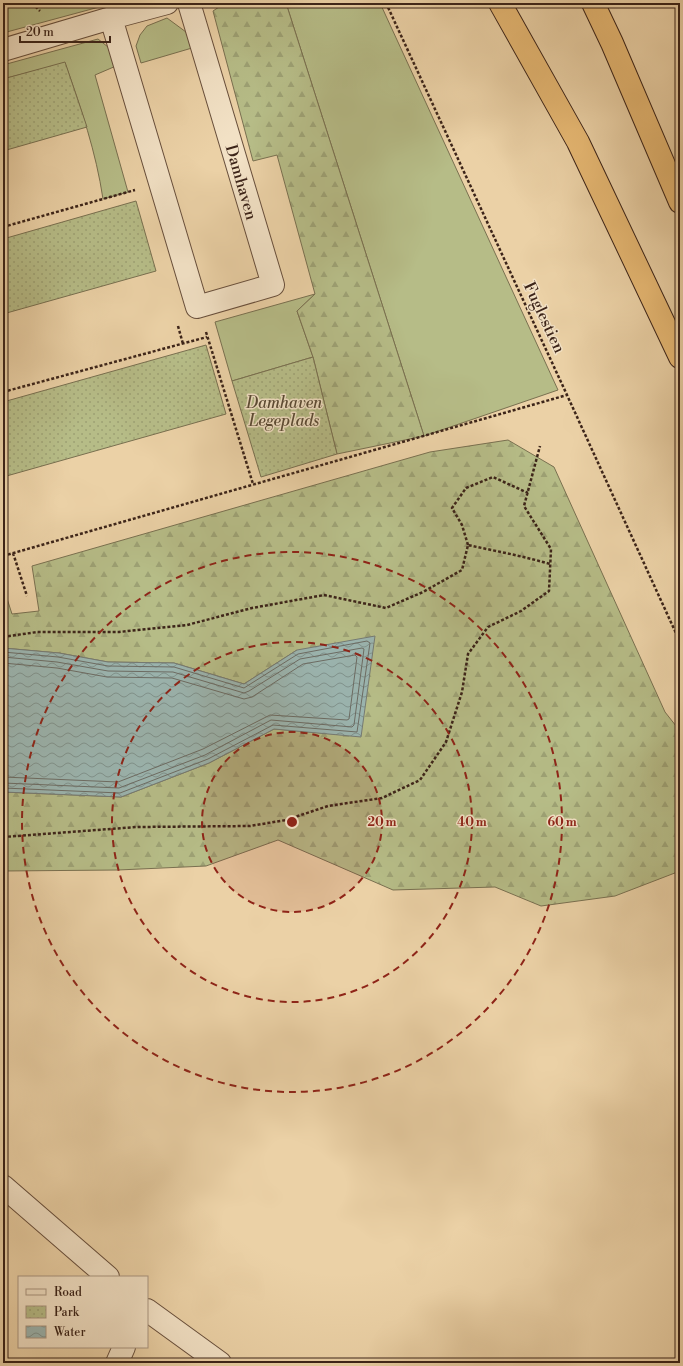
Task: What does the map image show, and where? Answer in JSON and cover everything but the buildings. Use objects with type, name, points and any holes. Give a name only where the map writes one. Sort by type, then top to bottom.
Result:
[{"type":"highway","points":[[500,3],[578,142],[680,357]]},
{"type":"highway","points":[[593,3],[612,43],[680,202]]},
{"type":"street","points":[[3,50],[167,3]]},
{"type":"street","name":"Damhaven","points":[[189,3],[273,285],[197,307]]},
{"type":"street","points":[[111,18],[197,307]]},
{"type":"street","points":[[3,1186],[107,1276]]},
{"type":"street","points":[[148,1311],[220,1363]]},
{"type":"street","points":[[117,1363],[124,1348]]},
{"type":"path","name":"Fuglestien","points":[[386,3],[680,642]]},
{"type":"path","points":[[3,228],[160,183]]},
{"type":"path","points":[[197,307],[208,337],[253,484]]},
{"type":"path","points":[[3,392],[208,337]]},
{"type":"path","points":[[3,556],[567,395]]},
{"type":"path","points":[[3,837],[137,827],[250,826],[286,820],[328,806],[382,798],[420,780],[446,742],[462,692],[468,654],[488,627],[522,611],[549,591],[551,549],[524,506],[540,446]]},
{"type":"path","points":[[3,637],[37,632],[120,632],[187,625],[252,608],[324,595],[386,608],[423,592],[462,570],[468,544],[462,525],[452,508],[466,488],[493,477],[528,493]]},
{"type":"path","points":[[468,544],[550,564]]},
{"type":"path","points":[[13,553],[27,596]]},
{"type":"green space","points":[[3,3],[114,3],[3,33]]},
{"type":"green space","points":[[225,3],[286,3],[424,436],[337,454],[313,357],[297,311],[315,294],[277,155],[253,161],[213,11]]},
{"type":"green space","points":[[286,3],[380,3],[558,390],[424,436]]},
{"type":"green space","points":[[167,18],[186,32],[192,48],[141,63],[136,46],[140,35],[147,26]]},
{"type":"green space","points":[[98,39],[113,51],[116,66],[95,75],[128,192],[103,199],[92,147],[65,63],[3,79],[3,65]]},
{"type":"green space","points":[[65,62],[87,127],[3,151],[3,79]]},
{"type":"green space","points":[[136,201],[156,271],[3,314],[3,239]]},
{"type":"green space","points":[[315,294],[297,311],[313,357],[232,381],[215,322]]},
{"type":"green space","points":[[206,345],[226,414],[3,477],[3,402]]},
{"type":"green space","name":"Damhaven Legeplads","points":[[313,357],[337,454],[261,477],[232,381]]},
{"type":"green space","points":[[508,440],[554,467],[665,712],[680,731],[680,871],[615,896],[541,906],[495,887],[393,890],[278,840],[206,866],[118,870],[3,871],[3,792],[121,797],[209,763],[274,729],[361,736],[297,650],[244,684],[174,663],[108,662],[59,653],[3,648],[3,586],[12,614],[39,611],[32,566],[430,452]]},
{"type":"water","points":[[375,636],[361,737],[274,729],[209,763],[121,797],[3,792],[3,648],[59,653],[108,662],[174,663],[244,684],[297,650]]}]
